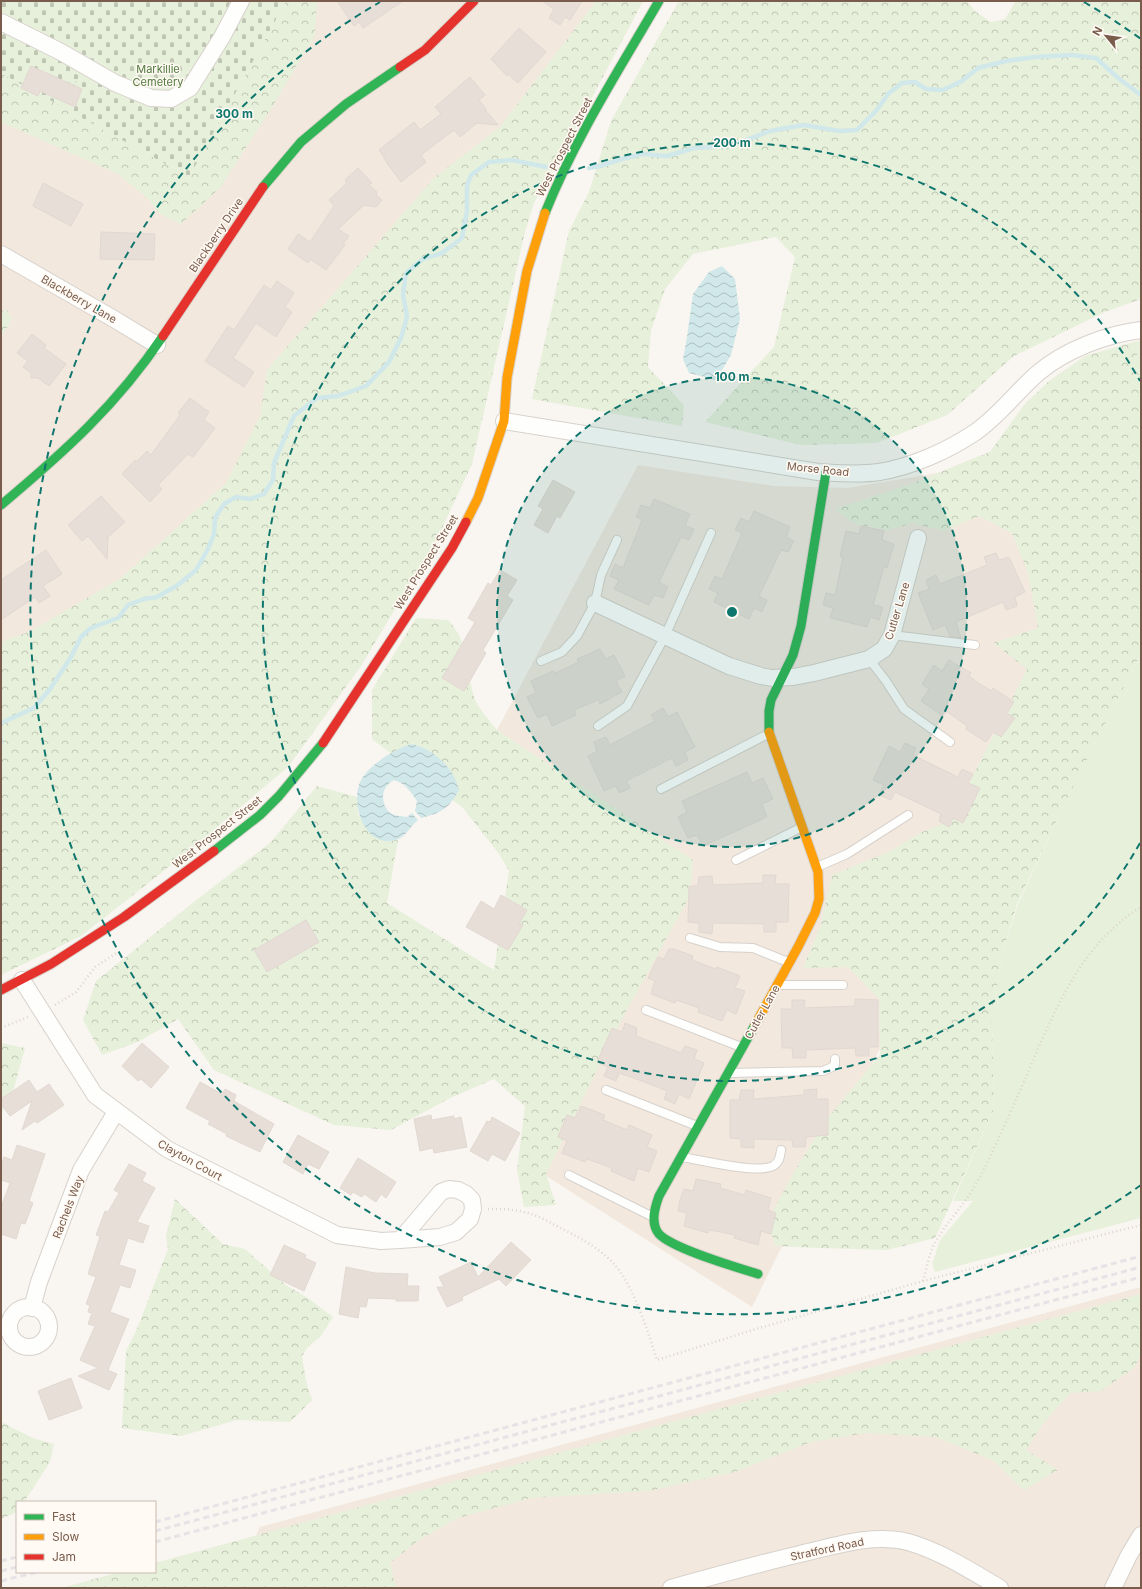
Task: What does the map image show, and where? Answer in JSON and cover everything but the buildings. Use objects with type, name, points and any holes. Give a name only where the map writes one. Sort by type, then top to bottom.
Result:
[{"type":"street","points":[[1,22],[61,52],[115,83],[151,98],[171,99],[190,88],[222,37],[241,1]]},
{"type":"street","name":"Blackberry Drive","points":[[1,505],[93,424],[124,389],[157,346],[261,190],[301,142],[346,104],[425,50],[474,1]]},
{"type":"street","name":"West Prospect Street","points":[[1,990],[51,964],[124,917],[223,845],[260,815],[279,796],[321,746],[452,548],[478,498],[504,421],[507,378],[527,271],[542,219],[553,192],[578,142],[659,1]]},
{"type":"street","name":"Blackberry Lane","points":[[1,254],[114,319],[157,346]]},
{"type":"street","name":"Morse Road","points":[[504,421],[826,472],[845,474],[879,472],[920,460],[950,448],[975,433],[1039,372],[1070,352],[1095,341],[1141,330]]},
{"type":"street","name":"Cutler Lane","points":[[653,1218],[654,1206],[659,1196],[789,963],[815,913],[819,899],[819,884],[816,867],[769,734],[768,711],[771,700],[792,655],[801,626],[826,472]]},
{"type":"street","name":"Cutler Lane","points":[[595,603],[729,666],[761,676],[781,678],[814,673],[869,659],[884,649],[892,635],[918,538]]},
{"type":"street","name":"Clayton Court","points":[[22,980],[95,1095],[167,1149],[337,1235],[381,1241],[440,1237],[456,1232],[470,1219],[474,1209]]},
{"type":"street","name":"Rachels Way","points":[[32,1308],[39,1282],[81,1170],[116,1112]]},
{"type":"street","points":[[400,1240],[441,1192],[449,1189],[458,1190],[466,1194],[472,1200],[474,1209]]},
{"type":"street","points":[[653,1218],[660,1235],[673,1244],[758,1274]]},
{"type":"street","points":[[1113,1588],[1129,1555],[1141,1535]]},
{"type":"street","name":"Stratford Road","points":[[671,1588],[772,1560],[855,1541],[883,1539],[908,1542],[937,1554],[1000,1588]]},
{"type":"lane","points":[[598,726],[627,706],[665,636],[711,533]]},
{"type":"lane","points":[[541,661],[562,652],[577,636],[595,603],[601,576],[616,540]]},
{"type":"lane","points":[[892,635],[974,645]]},
{"type":"lane","points":[[869,659],[886,681],[904,709],[950,742]]},
{"type":"lane","points":[[661,789],[769,734]]},
{"type":"lane","points":[[816,867],[847,854],[908,815]]},
{"type":"lane","points":[[736,860],[802,827]]},
{"type":"lane","points":[[690,938],[720,947],[753,948],[789,963]]},
{"type":"lane","points":[[777,985],[843,985]]},
{"type":"lane","points":[[646,1010],[742,1047]]},
{"type":"lane","points":[[727,1073],[823,1071],[835,1065],[835,1059]]},
{"type":"lane","points":[[606,1090],[698,1126]]},
{"type":"lane","points":[[681,1157],[764,1168],[774,1166],[779,1161],[781,1150]]},
{"type":"lane","points":[[569,1175],[653,1218]]},
{"type":"path","points":[[923,1281],[932,1250],[945,1227],[979,1180],[1001,1135],[1054,1010],[1076,972],[1104,937],[1141,906]]},
{"type":"path","points":[[62,1000],[76,992],[95,967],[118,952]]},
{"type":"path","points":[[1,1028],[27,1017]]},
{"type":"path","points":[[474,1209],[506,1209],[526,1212],[588,1243],[604,1255],[623,1276],[648,1331],[657,1360],[756,1329],[923,1281],[1141,1225]]},
{"type":"shaded area","points":[[286,1],[605,1],[299,387],[181,545],[1,703],[1,73],[189,177]]},
{"type":"shaded area","points":[[990,452],[1074,656],[752,1307],[532,1167],[692,860],[497,730],[638,465],[774,486],[847,488],[938,473]]},
{"type":"shaded area","points":[[1141,1287],[1141,1588],[236,1588],[234,1581],[260,1527]]},
{"type":"green space","name":"Markillie Cemetery","points":[[1,1],[286,1],[189,177],[1,73]]},
{"type":"green space","points":[[286,1],[317,1],[315,35],[271,109],[220,188],[181,224],[160,214],[147,198],[118,174],[1,122],[1,73],[189,177]]},
{"type":"green space","points":[[596,1],[643,1],[578,124],[534,203],[525,232],[472,464],[437,539],[361,666],[288,767],[189,851],[81,936],[1,975],[1,642],[31,631],[121,578],[226,483],[260,416],[267,370],[434,178],[500,127]]},
{"type":"green space","points":[[679,1],[967,1],[976,12],[991,22],[1005,19],[1016,1],[1141,1],[1141,299],[1105,312],[1014,356],[947,415],[877,443],[801,445],[705,422],[774,347],[795,257],[776,237],[693,254],[665,289],[651,331],[648,367],[684,405],[682,426],[532,399],[569,231],[589,192],[611,121]]},
{"type":"green space","points":[[7,310],[12,319],[1,338],[1,311]]},
{"type":"green space","points":[[1141,340],[1141,373],[1132,372]]},
{"type":"green space","points":[[1141,340],[1132,372],[1141,373],[1141,460],[1136,495],[1141,512],[1141,653],[1066,801],[1017,904],[1002,955],[992,1021],[994,1109],[935,1238],[887,1250],[775,1246],[768,1220],[797,1167],[826,1120],[880,1055],[879,999],[848,967],[803,968],[820,927],[832,875],[889,852],[922,832],[950,821],[1027,669],[993,643],[1038,628],[1028,573],[1012,533],[979,516],[944,531],[913,523],[888,530],[856,524],[835,509],[908,485],[990,452],[1024,405],[1049,381],[1085,356]]},
{"type":"green space","points":[[1141,460],[1141,512],[1136,495]]},
{"type":"green space","points":[[416,618],[448,620],[455,629],[464,647],[474,697],[484,714],[497,730],[693,860],[690,896],[623,1017],[546,1174],[556,1205],[524,1207],[517,1170],[525,1106],[494,1079],[450,1098],[391,1130],[334,1125],[214,1070],[178,1019],[138,1042],[102,1055],[83,1020],[96,981],[271,842],[317,786],[357,797],[358,815],[387,841],[398,840],[387,903],[494,970],[509,871],[499,854],[463,808],[372,739],[372,690]]},
{"type":"green space","points":[[1141,653],[1141,1218],[935,1272],[932,1264],[940,1240],[973,1201],[953,1201],[994,1109],[992,1021],[1002,955],[1018,904],[1066,801]]},
{"type":"green space","points":[[1,1043],[25,1048],[14,1088],[1,1114]]},
{"type":"green space","points":[[175,1199],[223,1244],[245,1249],[287,1286],[308,1298],[333,1317],[321,1336],[307,1348],[302,1356],[306,1381],[312,1400],[290,1422],[237,1420],[181,1436],[122,1428],[126,1351],[137,1329],[168,1249],[166,1236]]},
{"type":"green space","points":[[1141,1294],[1141,1354],[1134,1368],[1101,1391],[1070,1393],[1042,1425],[1026,1450],[1058,1470],[1024,1490],[994,1461],[936,1437],[866,1433],[811,1442],[735,1472],[648,1491],[531,1498],[458,1518],[419,1540],[390,1563],[396,1588],[61,1588],[116,1573],[156,1573],[156,1563]]},
{"type":"green space","points":[[1,1422],[33,1438],[54,1444],[50,1462],[25,1501],[16,1501],[16,1512],[1,1519]]},
{"type":"water","points":[[722,266],[735,279],[740,319],[731,355],[716,380],[689,373],[683,359],[693,294],[709,272]]},
{"type":"water","points":[[412,744],[428,750],[442,761],[453,774],[459,790],[452,801],[440,812],[421,818],[415,811],[417,801],[410,791],[398,781],[394,780],[387,786],[383,794],[386,808],[389,812],[395,815],[407,817],[412,813],[418,820],[399,839],[385,841],[376,838],[368,831],[362,822],[357,800],[358,790],[361,780],[376,763],[391,753]]},
{"type":"waterway","points":[[589,168],[643,154],[667,156],[694,148],[730,146],[770,131],[804,125],[840,131],[857,130],[876,111],[888,94],[902,83],[915,82],[926,89],[943,90],[962,81],[978,68],[1006,61],[1035,57],[1072,55],[1096,58],[1118,78],[1141,95]]},
{"type":"waterway","points":[[1,723],[34,708],[50,689],[71,657],[81,637],[91,628],[118,618],[128,605],[144,599],[157,597],[178,585],[196,570],[208,549],[214,534],[215,518],[224,504],[236,497],[250,499],[264,494],[273,480],[274,463],[294,416],[317,398],[338,396],[366,386],[389,362],[401,338],[407,317],[403,294],[406,273],[423,259],[442,253],[462,238],[467,211],[467,186],[471,175],[489,162],[512,160],[546,167]]},
{"type":"railway","points":[[156,1522],[1141,1256]]},
{"type":"railway","points":[[156,1531],[1141,1267]]},
{"type":"railway","points":[[156,1542],[1141,1277]]},
{"type":"railway","points":[[1,1561],[16,1557]]},
{"type":"railway","points":[[1,1571],[16,1567]]},
{"type":"railway","points":[[1,1581],[33,1573]]},
{"type":"traffic: fast","points":[[545,213],[584,131],[659,1]]},
{"type":"traffic: fast","points":[[263,187],[301,142],[346,104],[400,67]]},
{"type":"traffic: fast","points":[[1,505],[88,427],[127,384],[163,336]]},
{"type":"traffic: fast","points":[[769,732],[769,711],[771,700],[793,655],[801,626],[826,472]]},
{"type":"traffic: fast","points":[[214,851],[260,815],[279,796],[323,743]]},
{"type":"traffic: fast","points":[[755,1025],[659,1196],[654,1220],[656,1230],[659,1234],[677,1246],[758,1274]]},
{"type":"traffic: slow","points":[[466,522],[478,498],[504,421],[507,378],[527,271],[545,213]]},
{"type":"traffic: slow","points":[[755,1025],[798,947],[815,913],[819,899],[818,872],[769,732]]},
{"type":"traffic: jam","points":[[400,67],[425,50],[474,1]]},
{"type":"traffic: jam","points":[[163,336],[263,187]]},
{"type":"traffic: jam","points":[[323,743],[452,548],[466,522]]},
{"type":"traffic: jam","points":[[1,990],[51,964],[124,917],[214,851]]}]
